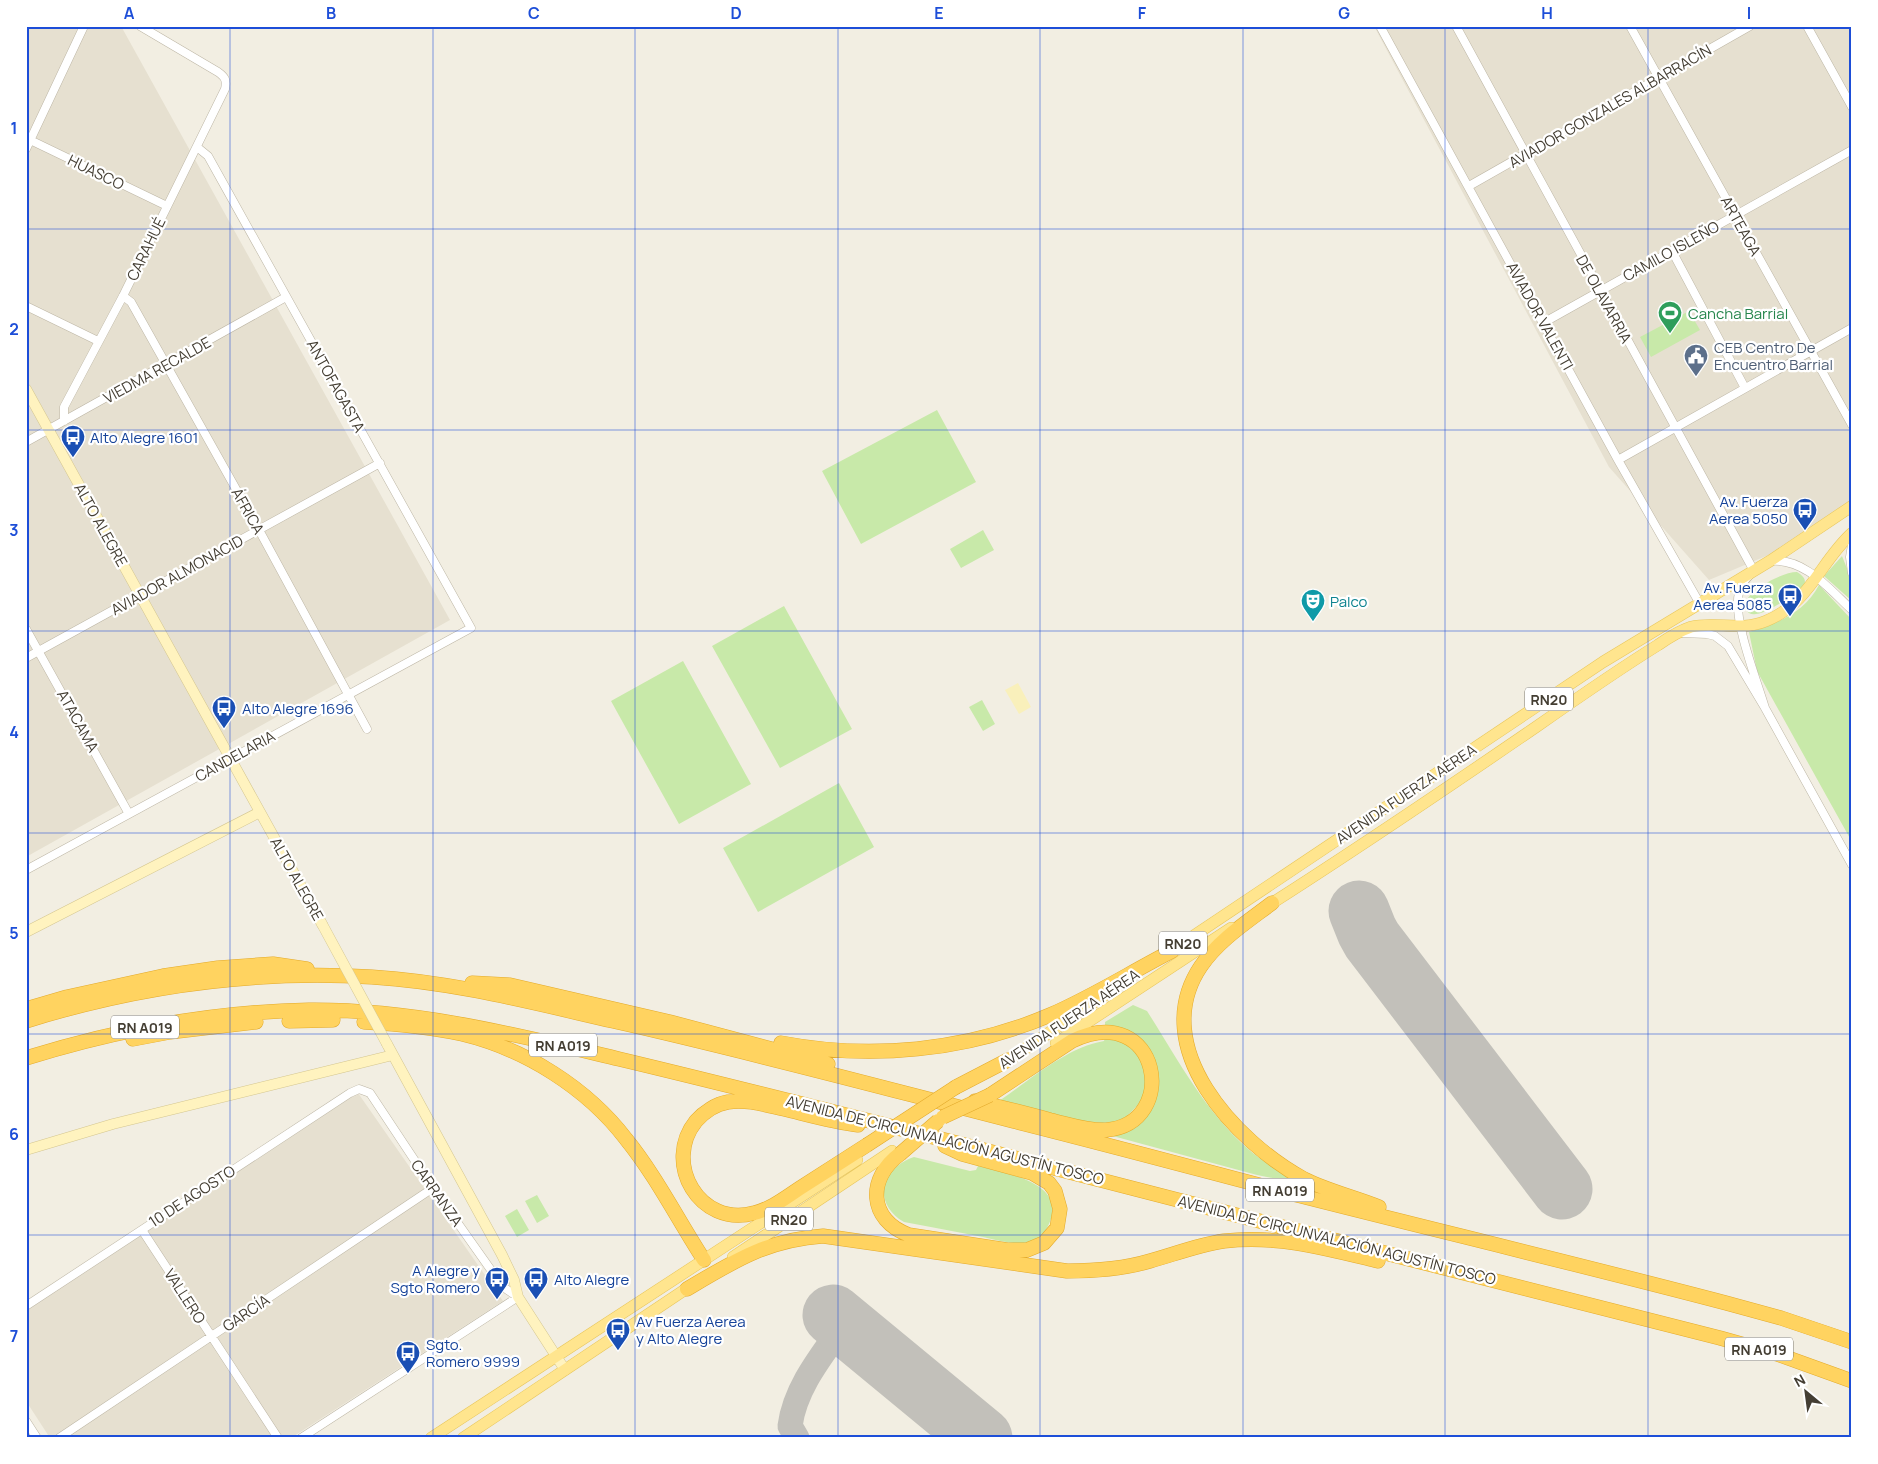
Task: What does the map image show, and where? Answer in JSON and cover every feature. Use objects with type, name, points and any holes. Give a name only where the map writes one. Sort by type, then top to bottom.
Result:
[{"type":"highway","points":[[1272,903],[1218,947],[1201,966],[1193,981],[1185,1009],[1184,1029],[1189,1050],[1199,1076],[1228,1118],[1249,1139],[1277,1162],[1305,1179],[1327,1189],[1435,1229]]},
{"type":"highway","points":[[670,1022],[817,1048],[888,1051],[937,1046],[989,1036],[1051,1014],[1172,951]]},
{"type":"highway","points":[[26,1008],[106,987],[218,968],[273,964],[372,977]]},
{"type":"highway","name":"RN A019","points":[[26,1021],[111,998],[165,988],[216,981],[312,975],[405,980],[515,998],[750,1053],[1726,1303],[1781,1318],[1852,1342]]},
{"type":"highway","points":[[405,980],[510,985],[670,1022],[890,1080],[1094,1129],[1116,1128],[1125,1125],[1140,1113],[1150,1096],[1152,1076],[1150,1065],[1139,1046],[1120,1034],[1102,1032],[1082,1036],[986,1094],[941,1119],[896,1152],[880,1177],[877,1193],[880,1212],[885,1220],[900,1232],[909,1235],[1017,1251],[1036,1248],[1051,1236],[1057,1228],[1060,1209],[1058,1198],[1049,1183],[1042,1178],[1013,1167],[962,1154],[912,1131],[839,1123],[753,1102],[727,1102],[709,1110],[692,1127],[683,1149],[683,1160],[688,1181],[702,1201],[722,1213],[744,1215],[773,1206],[871,1146],[960,1087],[1008,1060]]},
{"type":"highway","name":"AVENIDA DE CIRCUNVALACIÓN AGUSTÍN TOSCO","points":[[26,1058],[122,1031],[213,1016],[312,1010],[384,1013],[444,1021],[534,1038],[912,1131],[1720,1338],[1777,1354],[1852,1380]]},
{"type":"highway","points":[[26,1067],[151,1035],[268,1021],[351,1021],[417,1026],[464,1035],[505,1048],[560,1078],[614,1124],[638,1155],[704,1260]]},
{"type":"highway","points":[[687,1288],[765,1247],[793,1240],[823,1236],[1067,1271],[1124,1267],[1192,1248],[1222,1242],[1282,1240],[1320,1247],[1401,1267],[1484,1278]]},
{"type":"main road","name":"ALTO ALEGRE","points":[[26,389],[322,924],[502,1255],[514,1280],[518,1297],[565,1370]]},
{"type":"main road","name":"AVENIDA FUERZA AÉREA","points":[[1008,1060],[1603,662],[1770,561],[1852,506]]},
{"type":"main road","name":"AVENIDA FUERZA AÉREA","points":[[986,1094],[1180,961],[1272,903],[1630,662],[1678,633],[1691,628],[1707,626],[1740,627],[1765,621],[1778,615],[1800,599],[1817,579],[1842,543],[1852,533]]},
{"type":"main road","points":[[1414,788],[1424,802]]},
{"type":"main road","points":[[26,932],[260,812]]},
{"type":"main road","points":[[26,1150],[113,1124],[393,1055]]},
{"type":"main road","name":"RN20","points":[[431,1438],[704,1260],[871,1146]]},
{"type":"main road","name":"RN20","points":[[463,1438],[687,1288],[896,1152]]},
{"type":"street","points":[[26,149],[28,139],[84,26]]},
{"type":"street","name":"CARAHUÉ","points":[[64,421],[64,407],[123,296],[225,89],[226,82],[224,76],[140,26]]},
{"type":"street","name":"AVIADOR VALENTI","points":[[1380,26],[1618,460],[1700,604]]},
{"type":"street","name":"DE OLAVARRIA","points":[[1456,26],[1754,571]]},
{"type":"street","name":"ARTEAGA","points":[[1630,26],[1852,425]]},
{"type":"street","name":"AVIADOR GONZALES ALBARRACÍN","points":[[1469,186],[1750,26]]},
{"type":"street","points":[[1807,26],[1852,107]]},
{"type":"street","name":"HUASCO","points":[[28,139],[167,206]]},
{"type":"street","name":"ANTOFAGASTA","points":[[197,147],[208,156],[471,628]]},
{"type":"street","name":"CAMILO ISLEÑO","points":[[1543,323],[1852,150]]},
{"type":"street","points":[[1672,251],[1745,388]]},
{"type":"street","name":"ÁFRICA","points":[[123,296],[131,302],[167,365],[367,729]]},
{"type":"street","name":"VIEDMA RECALDE","points":[[26,442],[286,297]]},
{"type":"street","points":[[26,306],[98,341]]},
{"type":"street","points":[[1618,460],[1852,328]]},
{"type":"street","name":"AVIADOR ALMONACID","points":[[26,658],[380,463]]},
{"type":"street","points":[[1852,544],[1850,557],[1852,573]]},
{"type":"street","points":[[1770,561],[1782,560],[1794,563],[1805,569],[1852,610]]},
{"type":"street","points":[[1754,571],[1745,580],[1739,592],[1738,607],[1740,627],[1765,708]]},
{"type":"street","name":"CANDELARIA","points":[[26,870],[471,628]]},
{"type":"street","name":"ATACAMA","points":[[26,629],[129,814]]},
{"type":"street","points":[[1678,633],[1707,634],[1722,640],[1735,656],[1852,865]]},
{"type":"street","name":"CARRANZA","points":[[359,1089],[370,1093],[433,1188],[503,1287],[518,1297]]},
{"type":"street","name":"10 DE AGOSTO","points":[[26,1306],[350,1093],[359,1089]]},
{"type":"street","name":"GARCÍA","points":[[59,1438],[433,1188]]},
{"type":"street","name":"VALLERO","points":[[142,1230],[278,1438]]},
{"type":"street","points":[[301,1438],[518,1297]]},
{"type":"street","points":[[26,1421],[37,1438]]},
{"type":"shaded area","points":[[26,26],[121,26],[450,620],[26,857]]},
{"type":"shaded area","points":[[1374,26],[1852,26],[1852,500],[1778,551],[1709,580],[1609,467]]},
{"type":"shaded area","points":[[358,1093],[503,1301],[291,1438],[50,1438],[26,1401],[26,1311]]},
{"type":"green space","name":"Cancha Barrial","points":[[1689,311],[1700,330],[1651,357],[1640,337]]},
{"type":"green space","points":[[937,410],[976,482],[861,544],[822,471]]},
{"type":"green space","points":[[983,530],[994,550],[961,568],[950,549]]},
{"type":"green space","points":[[1842,556],[1852,581],[1852,601],[1824,576]]},
{"type":"green space","points":[[1797,572],[1803,576],[1805,581],[1801,589],[1796,593],[1769,610],[1752,614],[1746,610],[1745,603],[1748,598],[1760,587],[1783,575]]},
{"type":"green space","points":[[1819,585],[1852,620],[1852,842],[1757,671],[1749,632],[1780,621],[1798,610],[1806,603]]},
{"type":"green space","points":[[784,606],[852,729],[780,768],[712,646]]},
{"type":"green space","points":[[683,661],[751,784],[679,824],[611,701]]},
{"type":"green space","points":[[982,700],[995,724],[983,731],[969,707]]},
{"type":"green space","points":[[839,783],[874,847],[758,912],[723,848]]},
{"type":"green space","points":[[1133,1005],[1147,1011],[1192,1083],[1217,1117],[1247,1148],[1276,1169],[1296,1179],[1297,1183],[1257,1175],[1109,1135],[1140,1115],[1154,1103],[1157,1097],[1158,1072],[1149,1050],[1135,1040],[1105,1027],[1105,1022]]},
{"type":"green space","points":[[1105,1038],[1122,1041],[1141,1057],[1147,1085],[1141,1102],[1126,1117],[1115,1122],[1078,1121],[999,1101],[1063,1057],[1090,1044],[1104,1041]]},
{"type":"green space","points":[[914,1157],[970,1171],[976,1170],[978,1166],[1004,1172],[1032,1182],[1051,1199],[1053,1211],[1048,1226],[1039,1238],[1024,1243],[1014,1243],[904,1222],[887,1206],[884,1187],[887,1178],[902,1162]]},
{"type":"green space","points":[[537,1195],[549,1216],[537,1223],[525,1201]]},
{"type":"green space","points":[[517,1209],[529,1230],[517,1237],[505,1216]]},
{"type":"sand","points":[[1018,683],[1031,707],[1019,714],[1005,690]]},
{"type":"taxiway","points":[[797,1438],[790,1426],[798,1398],[819,1359],[844,1324]]},
{"type":"runway","points":[[1359,911],[1372,940],[1562,1189]]},
{"type":"runway","points":[[833,1315],[982,1438]]},
{"type":"place","name":"Cancha Barrial","points":[[1670,334]]},
{"type":"place","name":"CEB Centro De Encuentro Barrial","points":[[1696,377]]},
{"type":"place","name":"Alto Alegre 1601","points":[[73,458]]},
{"type":"place","name":"Av. Fuerza Aerea 5050","points":[[1805,531]]},
{"type":"place","name":"Av. Fuerza Aerea 5085","points":[[1790,617]]},
{"type":"place","name":"Palco","points":[[1313,622]]},
{"type":"place","name":"Alto Alegre 1696","points":[[224,729]]},
{"type":"place","name":"A Alegre y Sgto Romero","points":[[497,1300]]},
{"type":"place","name":"Alto Alegre","points":[[536,1300]]},
{"type":"place","name":"Av Fuerza Aerea y Alto Alegre","points":[[618,1351]]},
{"type":"place","name":"Sgto. Romero 9999","points":[[408,1374]]}]
